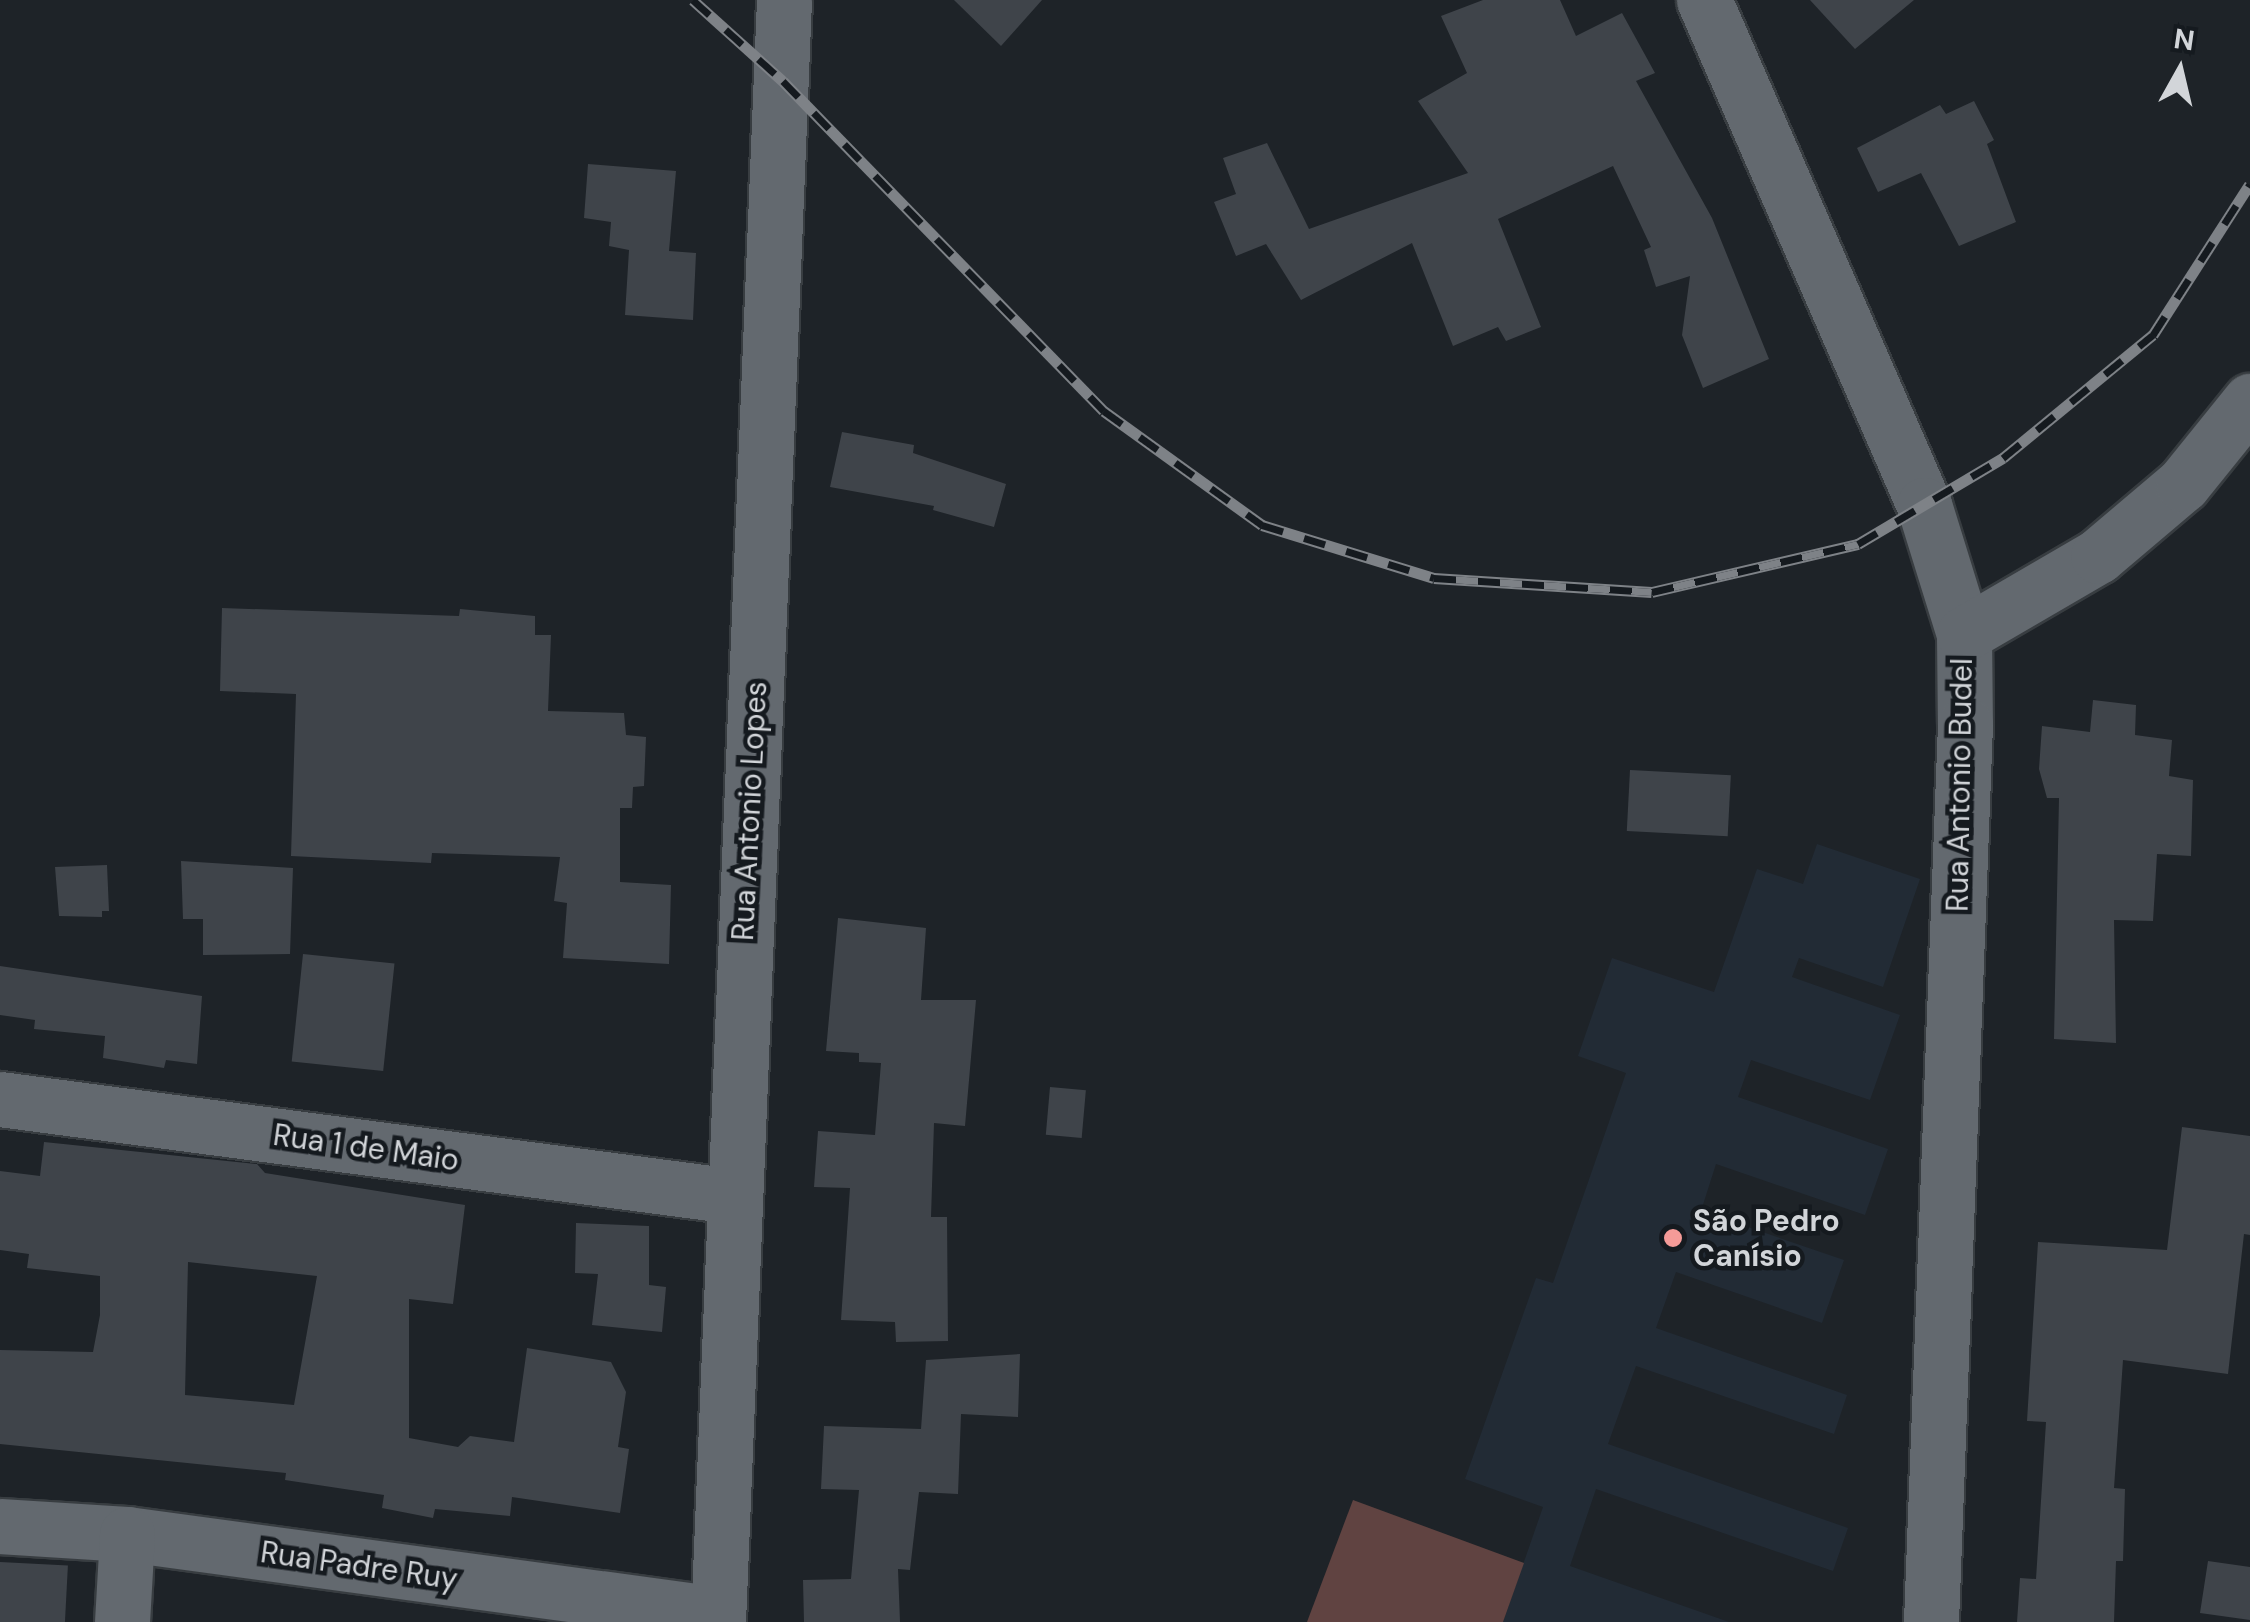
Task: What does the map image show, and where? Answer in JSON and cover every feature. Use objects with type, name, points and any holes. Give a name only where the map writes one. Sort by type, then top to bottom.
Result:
[{"type":"street","name":"Rua Antonio Lopes","points":[[718,1618],[784,0]]},
{"type":"street","name":"Rua Antonio Budel","points":[[1704,0],[1924,505],[1964,634],[1965,724],[1931,1622]]},
{"type":"street","points":[[1964,634],[2098,556],[2182,484],[2250,401]]},
{"type":"street","name":"Rua 1 de Maio","points":[[0,1099],[733,1196]]},
{"type":"street","name":"Rua Padre Ruy","points":[[0,1526],[127,1534],[718,1618]]},
{"type":"street","points":[[122,1622],[127,1534]]},
{"type":"shaded area","name":"São Pedro Canísio","points":[[1817,844],[1920,879],[1883,987],[1799,958],[1792,977],[1900,1015],[1870,1100],[1751,1060],[1738,1097],[1888,1149],[1865,1215],[1716,1164],[1701,1211],[1844,1260],[1822,1323],[1676,1272],[1656,1328],[1847,1395],[1834,1434],[1636,1366],[1608,1444],[1848,1528],[1833,1571],[1596,1489],[1570,1566],[1729,1622],[1503,1622],[1543,1507],[1465,1479],[1536,1278],[1553,1283],[1626,1073],[1578,1056],[1612,958],[1714,992],[1757,869],[1803,884]]},
{"type":"shaded area","points":[[1353,1500],[1524,1563],[1503,1622],[1307,1622]]},
{"type":"building","points":[[954,0],[1042,0],[1001,46]]},
{"type":"building","points":[[1483,0],[1560,0],[1576,36],[1622,13],[1655,73],[1636,81],[1712,218],[1769,359],[1703,388],[1682,335],[1690,276],[1656,287],[1644,250],[1651,247],[1613,166],[1498,219],[1541,327],[1506,341],[1498,327],[1453,346],[1412,243],[1301,300],[1266,244],[1236,256],[1214,202],[1236,194],[1223,158],[1267,143],[1309,229],[1468,173],[1418,101],[1467,73],[1441,16]]},
{"type":"building","points":[[1810,0],[1914,0],[1855,49]]},
{"type":"building","points":[[1974,101],[1994,140],[1987,144],[2016,222],[1959,246],[1921,173],[1878,192],[1857,148],[1940,105],[1946,114]]},
{"type":"building","points":[[588,164],[676,171],[669,251],[696,253],[693,320],[625,315],[629,250],[609,246],[611,222],[584,218]]},
{"type":"building","points":[[842,432],[914,445],[913,453],[1006,484],[994,527],[933,510],[934,506],[830,487]]},
{"type":"building","points":[[222,608],[459,616],[460,609],[535,616],[535,635],[551,635],[548,711],[624,713],[626,735],[646,737],[644,786],[633,787],[632,808],[620,808],[620,882],[671,885],[669,964],[563,958],[567,903],[554,901],[560,857],[432,853],[431,863],[291,856],[296,694],[220,691]]},
{"type":"building","points":[[2093,700],[2136,705],[2135,735],[2172,740],[2169,776],[2193,780],[2191,856],[2157,854],[2153,921],[2114,920],[2116,1043],[2054,1039],[2059,798],[2047,798],[2039,769],[2042,726],[2090,732]]},
{"type":"building","points":[[1630,770],[1731,775],[1728,836],[1627,831]]},
{"type":"building","points":[[181,861],[293,868],[290,954],[203,955],[203,919],[183,919]]},
{"type":"building","points":[[107,865],[109,911],[102,911],[102,917],[59,916],[55,867]]},
{"type":"building","points":[[838,918],[926,928],[921,1000],[976,1000],[965,1126],[934,1123],[931,1217],[947,1217],[948,1341],[896,1342],[895,1322],[841,1320],[850,1188],[814,1187],[818,1131],[875,1135],[881,1063],[859,1062],[859,1053],[826,1051]]},
{"type":"building","points":[[303,954],[394,964],[383,1071],[292,1061]]},
{"type":"building","points":[[0,966],[202,996],[197,1064],[166,1060],[164,1068],[103,1058],[105,1036],[34,1029],[35,1020],[0,1015]]},
{"type":"building","points":[[1050,1087],[1086,1090],[1082,1138],[1046,1135]]},
{"type":"building","points":[[2182,1127],[2250,1136],[2250,1235],[2244,1234],[2228,1374],[2123,1360],[2114,1488],[2125,1489],[2123,1561],[2116,1561],[2114,1622],[2017,1622],[2020,1578],[2036,1579],[2046,1422],[2027,1421],[2038,1242],[2167,1250]]},
{"type":"building","points":[[44,1142],[257,1164],[265,1173],[465,1205],[453,1304],[409,1299],[409,1438],[458,1447],[470,1436],[514,1442],[527,1348],[611,1362],[626,1392],[618,1447],[629,1449],[620,1513],[512,1497],[510,1516],[435,1509],[433,1518],[382,1508],[384,1495],[285,1480],[286,1473],[0,1444],[0,1350],[93,1352],[100,1315],[100,1276],[27,1268],[29,1254],[0,1250],[0,1171],[40,1176]],"holes":[[[188,1262],[317,1276],[294,1405],[185,1395]]]},
{"type":"building","points":[[576,1223],[649,1226],[649,1285],[666,1287],[662,1332],[592,1325],[598,1274],[575,1273]]},
{"type":"building","points":[[1020,1354],[1018,1417],[961,1414],[958,1494],[919,1492],[910,1570],[898,1569],[900,1622],[804,1622],[803,1580],[851,1579],[859,1490],[821,1489],[824,1426],[921,1429],[926,1360]]},
{"type":"building","points":[[2208,1561],[2250,1567],[2250,1620],[2200,1613]]},
{"type":"building","points":[[0,1562],[68,1566],[65,1622],[0,1622]]},
{"type":"railway","points":[[693,0],[783,81],[1104,411],[1262,525],[1434,578],[1652,592],[1858,544],[2003,458],[2153,335],[2250,184]]},
{"type":"place","name":"São Pedro Canísio","points":[[1673,1238]]}]
